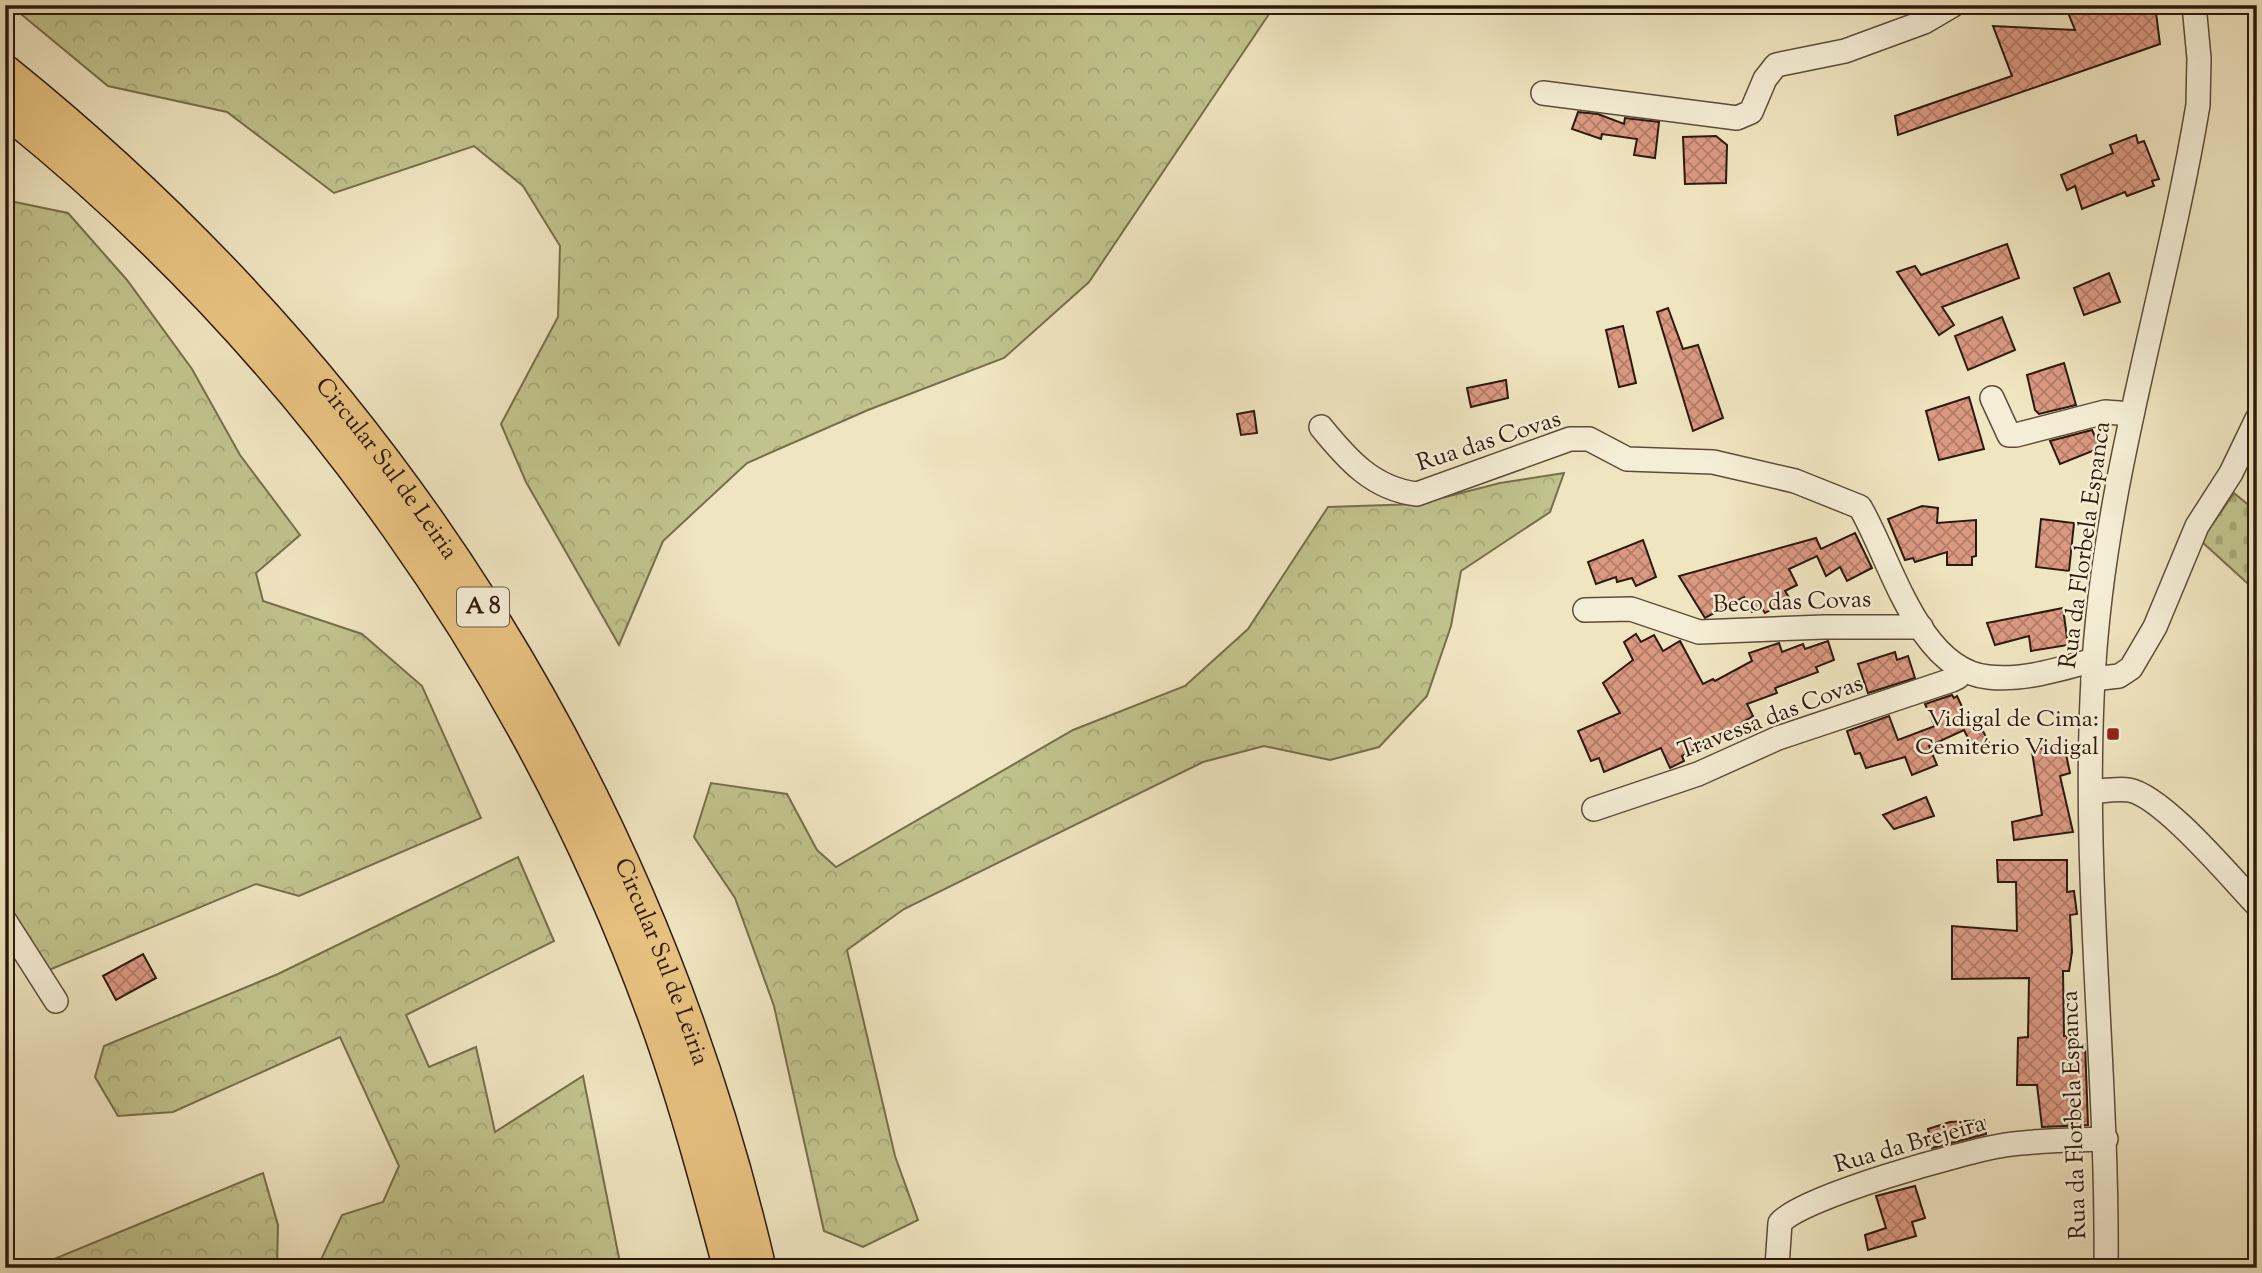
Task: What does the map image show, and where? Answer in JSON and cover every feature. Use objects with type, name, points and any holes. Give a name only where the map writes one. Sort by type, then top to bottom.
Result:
[{"type":"highway","name":"Circular Sul de Leiria","points":[[5,73],[155,201],[235,282],[309,367],[408,492],[521,667],[602,821],[681,1007],[739,1185],[758,1268]]},
{"type":"highway","name":"Circular Sul de Leiria","points":[[5,108],[44,139],[184,269],[298,396],[382,502],[459,618],[520,718],[571,816],[622,930],[666,1045],[705,1166],[731,1268]]},
{"type":"street","points":[[1544,93],[1737,118],[1751,112],[1765,79],[1776,65],[1845,51],[1924,22],[1953,5]]},
{"type":"street","name":"Rua da Florbela Espanca","points":[[2106,1268],[2106,1139],[2091,856],[2093,669],[2115,497],[2198,105],[2199,58],[2194,5]]},
{"type":"street","points":[[1992,398],[2009,435],[2105,412],[2132,414]]},
{"type":"street","points":[[1961,669],[1986,677],[2003,678],[2093,669],[2119,676],[2135,662],[2155,627],[2197,526],[2231,473],[2257,419]]},
{"type":"street","name":"Rua das Covas","points":[[1321,426],[1346,458],[1372,480],[1398,492],[1417,494],[1570,439],[1598,441],[1618,455],[1640,461],[1713,462],[1795,481],[1860,507],[1900,594],[1921,627],[1961,669]]},
{"type":"street","name":"Beco das Covas","points":[[1585,610],[1631,609],[1699,632],[1813,627],[1921,627]]},
{"type":"street","name":"Travessa das Covas","points":[[1594,810],[1698,775],[1778,738],[1952,680],[1958,677],[1961,669]]},
{"type":"street","points":[[2091,792],[2129,790],[2149,799],[2177,822],[2257,905]]},
{"type":"street","points":[[5,921],[56,1001]]},
{"type":"street","name":"Rua da Brejeira","points":[[1777,1266],[1780,1223],[1793,1210],[1818,1200],[1993,1147],[2057,1139],[2106,1139]]},
{"type":"green space","points":[[10,5],[1299,5],[1269,14],[1089,282],[1004,358],[868,410],[747,463],[663,541],[619,645],[526,482],[501,424],[558,317],[560,246],[523,186],[474,146],[334,193],[227,112],[108,86]]},
{"type":"green space","points":[[5,200],[68,213],[127,280],[192,369],[240,455],[300,535],[256,573],[263,601],[362,634],[422,686],[481,818],[299,896],[256,884],[49,970],[5,904]]},
{"type":"green space","points":[[1564,473],[1550,512],[1461,571],[1451,626],[1427,696],[1379,747],[1330,760],[1264,746],[1203,762],[904,909],[847,950],[895,1156],[918,1220],[863,1247],[824,1231],[774,1006],[735,898],[694,837],[711,783],[787,794],[817,850],[836,867],[1073,730],[1185,686],[1248,629],[1328,507],[1418,504],[1500,483]]},
{"type":"green space","points":[[2234,493],[2257,512],[2257,592],[2201,541]]},
{"type":"green space","points":[[518,857],[554,941],[406,1015],[429,1067],[476,1047],[495,1132],[583,1076],[621,1268],[317,1268],[342,1215],[383,1202],[399,1166],[340,1037],[173,1112],[118,1116],[95,1077],[104,1046],[278,974]]},
{"type":"green space","points":[[263,1173],[278,1225],[277,1268],[41,1268],[42,1264]]},
{"type":"building","points":[[2065,5],[2155,5],[2160,44],[1898,135],[1895,116],[2012,76],[1993,26],[2075,30]]},
{"type":"building","points":[[1578,112],[1598,114],[1624,124],[1625,118],[1659,122],[1655,158],[1634,155],[1637,139],[1602,134],[1601,139],[1572,129]]},
{"type":"building","points":[[2136,135],[2138,143],[2144,141],[2159,179],[2152,181],[2154,186],[2127,196],[2125,192],[2082,209],[2075,186],[2067,190],[2061,175],[2113,153],[2110,145]]},
{"type":"building","points":[[1716,136],[1727,145],[1726,183],[1685,184],[1683,137]]},
{"type":"building","points":[[2007,244],[2019,278],[1942,307],[1954,325],[1939,335],[1897,272],[1915,266],[1921,275]]},
{"type":"building","points":[[2109,273],[2120,302],[2084,315],[2074,288]]},
{"type":"building","points":[[1668,308],[1683,349],[1698,345],[1723,418],[1693,431],[1657,312]]},
{"type":"building","points":[[2002,317],[2015,350],[1968,370],[1955,336]]},
{"type":"building","points":[[1623,326],[1636,383],[1619,387],[1606,330]]},
{"type":"building","points":[[2064,363],[2076,405],[2039,414],[2035,410],[2027,375]]},
{"type":"building","points":[[1506,380],[1508,398],[1471,407],[1467,388]]},
{"type":"building","points":[[1969,397],[1984,449],[1939,460],[1926,411]]},
{"type":"building","points":[[1254,411],[1257,433],[1241,435],[1237,414]]},
{"type":"building","points":[[2092,430],[2100,448],[2060,464],[2050,441]]},
{"type":"building","points":[[1922,506],[1938,508],[1937,523],[1976,520],[1976,556],[1972,557],[1972,565],[1947,565],[1947,552],[1915,562],[1913,558],[1905,560],[1888,519]]},
{"type":"building","points":[[2041,519],[2074,523],[2069,571],[2036,567]]},
{"type":"building","points":[[1855,533],[1872,568],[1847,581],[1840,567],[1826,576],[1817,556],[1789,569],[1797,585],[1785,591],[1790,599],[1765,613],[1761,607],[1752,612],[1744,597],[1705,618],[1679,576],[1816,538],[1821,549]]},
{"type":"building","points":[[1643,540],[1656,577],[1636,586],[1632,578],[1617,582],[1616,577],[1596,584],[1588,562]]},
{"type":"building","points":[[2063,608],[2068,645],[2031,651],[2029,636],[1995,645],[1987,623]]},
{"type":"building","points":[[1636,634],[1641,642],[1654,635],[1663,651],[1680,641],[1703,684],[1713,679],[1715,681],[1752,661],[1749,653],[1779,643],[1782,652],[1803,644],[1805,649],[1828,641],[1834,660],[1816,667],[1818,672],[1775,688],[1777,693],[1747,704],[1753,716],[1743,722],[1745,725],[1682,756],[1684,761],[1670,768],[1661,748],[1604,772],[1599,758],[1591,761],[1578,731],[1620,713],[1603,683],[1633,660],[1624,642]]},
{"type":"building","points":[[1895,652],[1897,660],[1908,656],[1915,678],[1868,693],[1858,664]]},
{"type":"building","points":[[1952,695],[1954,698],[1957,696],[1971,726],[1980,725],[1989,743],[1974,750],[1964,730],[1929,746],[1937,765],[1912,775],[1905,757],[1866,768],[1860,753],[1855,754],[1847,731],[1889,716],[1898,740],[1935,726],[1925,704]]},
{"type":"building","points":[[2063,740],[2070,773],[2060,776],[2073,832],[2014,840],[2012,822],[2042,815],[2032,752]]},
{"type":"building","points":[[1926,797],[1934,816],[1894,829],[1883,815]]},
{"type":"building","points":[[1997,860],[2067,860],[2067,892],[2074,891],[2077,914],[2070,915],[2072,952],[2069,971],[2063,971],[2064,1036],[2067,1036],[2067,1043],[2085,1044],[2088,1125],[2042,1127],[2037,1085],[2017,1085],[2018,1038],[2028,1037],[2029,978],[1952,979],[1952,926],[2017,931],[2016,882],[1998,882]]},
{"type":"building","points":[[143,954],[156,978],[116,1000],[103,976]]},
{"type":"building","points":[[1984,1120],[1986,1134],[1932,1148],[1928,1129],[1950,1122]]},
{"type":"building","points":[[1915,1186],[1925,1218],[1912,1222],[1916,1236],[1868,1250],[1865,1235],[1886,1228],[1876,1196]]},
{"type":"place","name":"Vidigal de Cima: Cemitério Vidigal","points":[[2113,734]]}]
